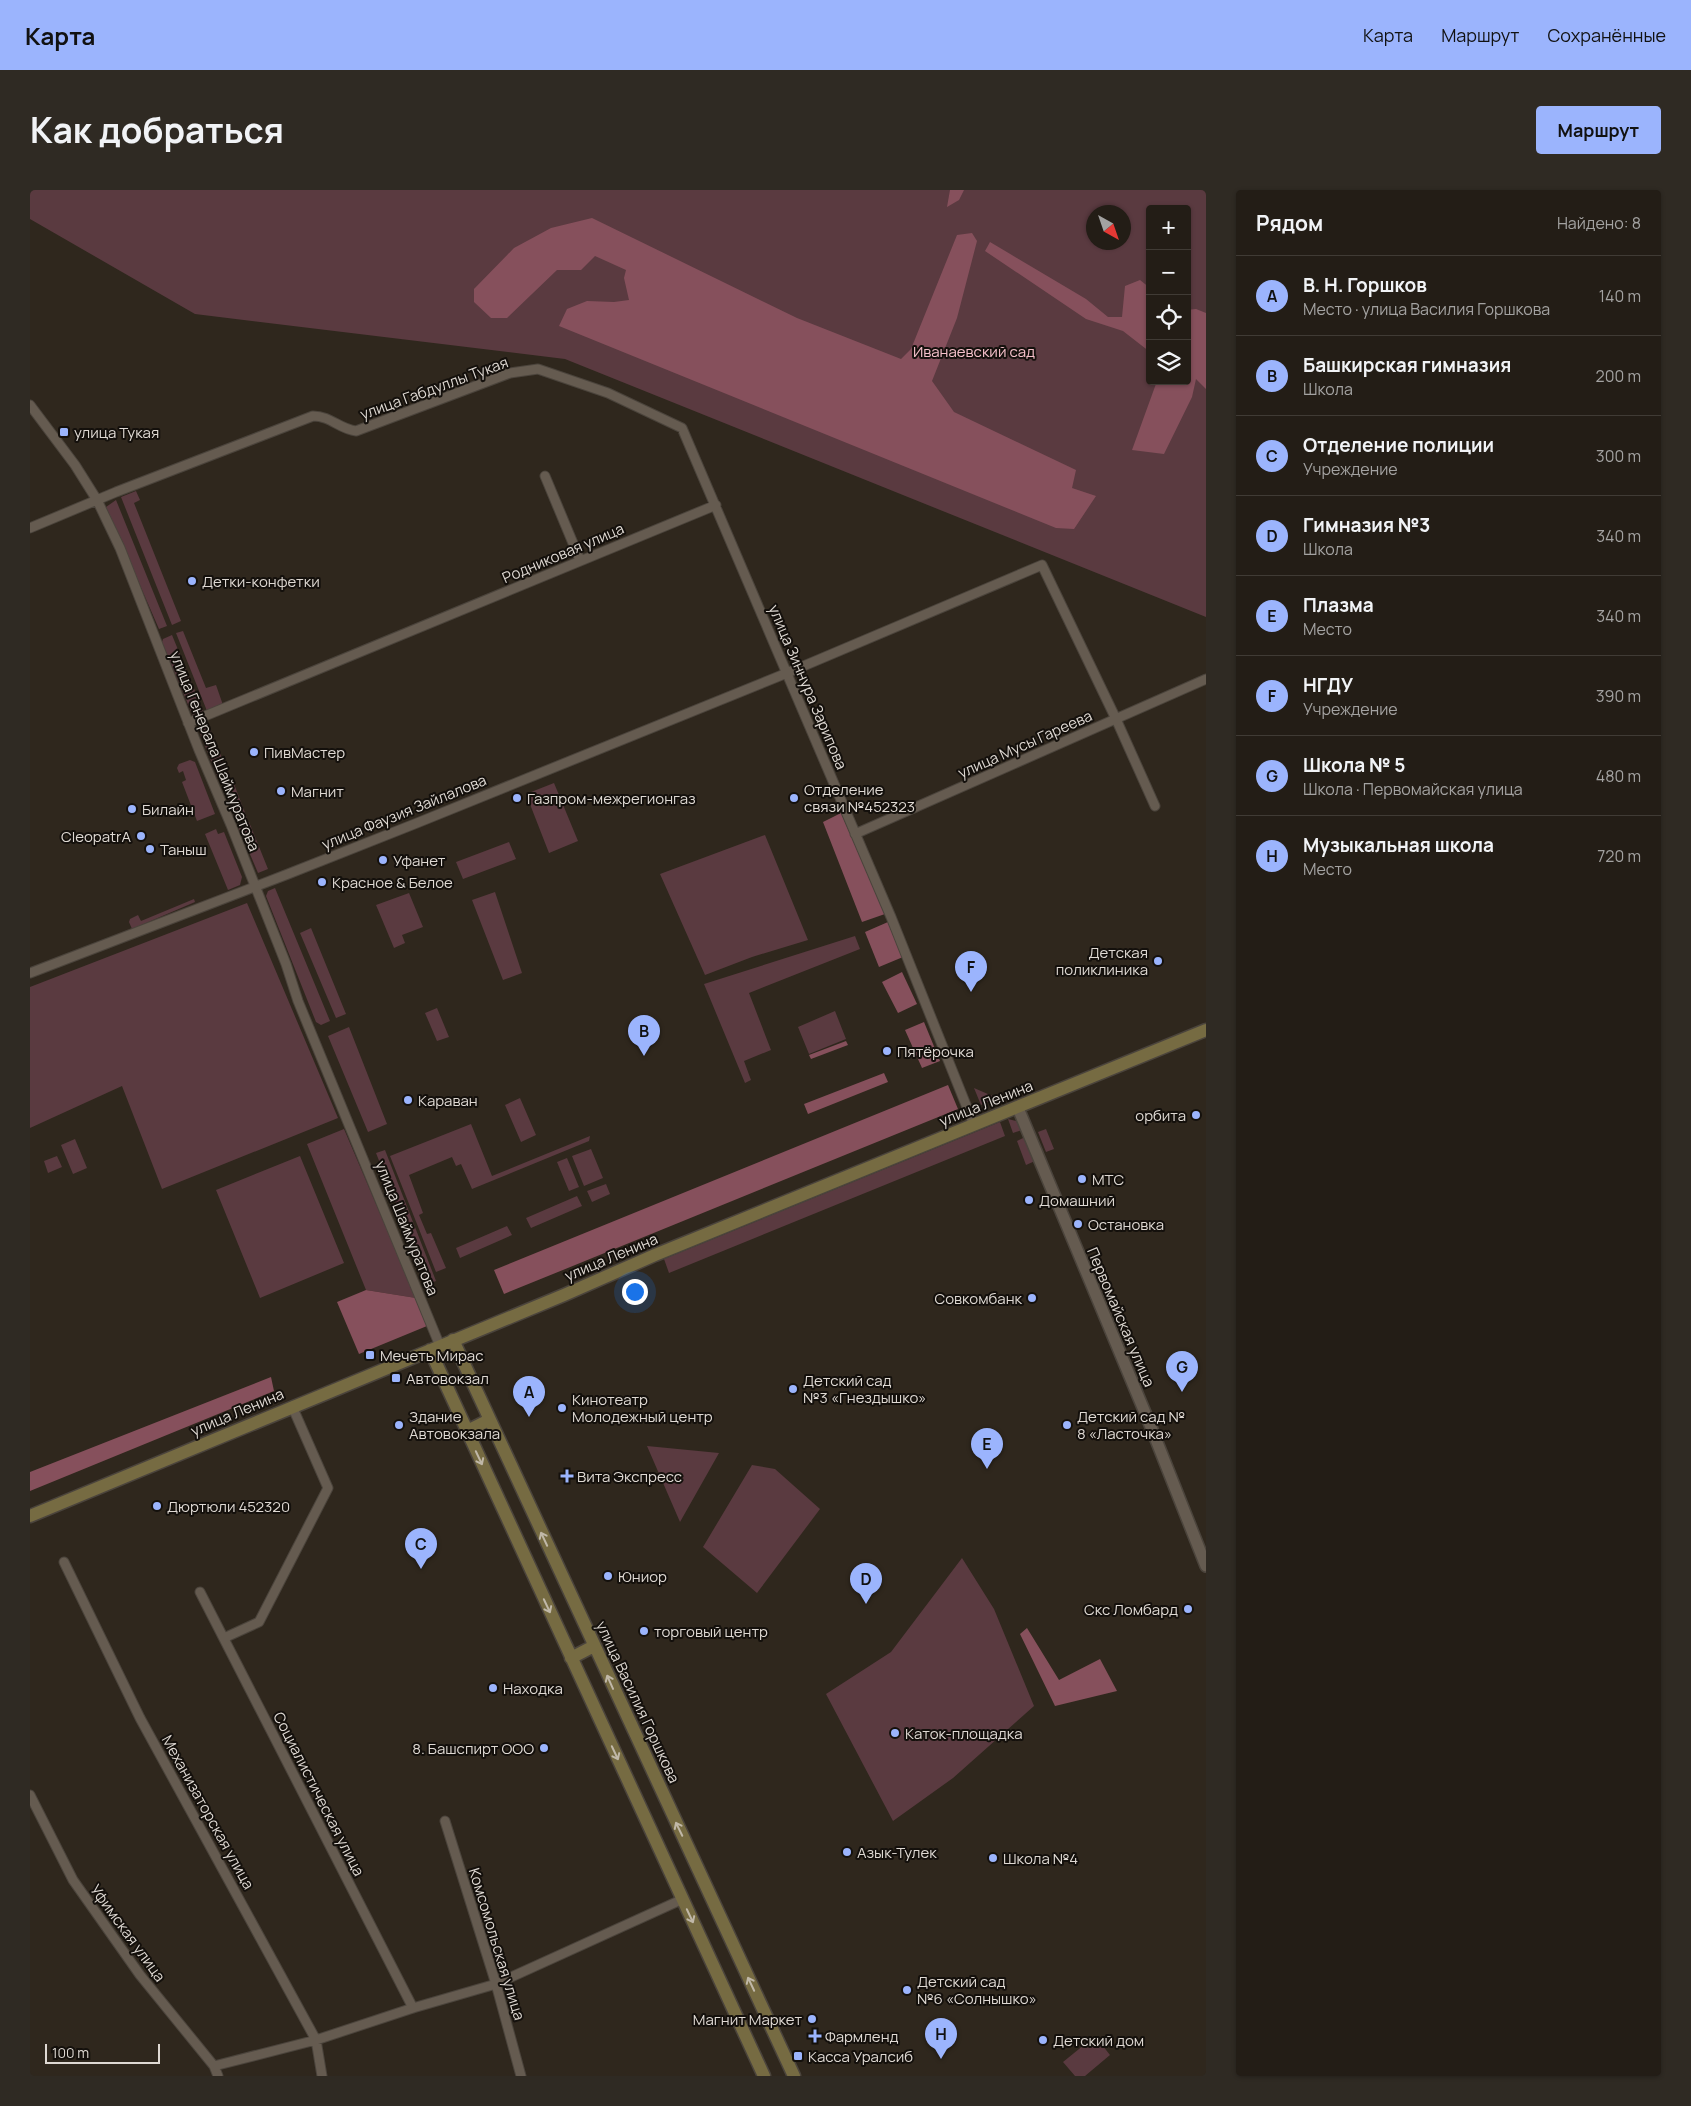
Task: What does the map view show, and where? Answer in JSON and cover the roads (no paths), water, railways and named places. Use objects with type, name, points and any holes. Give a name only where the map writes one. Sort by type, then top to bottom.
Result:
[{"type":"main road","name":"улица Ленина","points":[[30,1516],[655,1255],[1206,1030]]},
{"type":"main road","name":"улица Василия Горшкова","points":[[453,1340],[488,1420],[794,2076]]},
{"type":"main road","points":[[435,1348],[467,1431],[764,2076]]},
{"type":"main road","points":[[467,1431],[488,1420]]},
{"type":"main road","points":[[571,1658],[594,1646]]},
{"type":"street","name":"улица Габдуллы Тукая","points":[[30,528],[313,416],[324,416],[346,430],[356,431],[510,373],[538,369],[608,393],[682,428]]},
{"type":"street","name":"улица Генерала Шаймуратова","points":[[30,405],[76,465],[98,500],[120,548],[188,723],[286,964],[298,1001],[348,1121]]},
{"type":"street","name":"улица Зиннура Зарипова","points":[[682,428],[855,834],[974,1125]]},
{"type":"street","points":[[545,476],[580,560]]},
{"type":"street","name":"Родниковая улица","points":[[188,723],[716,505]]},
{"type":"street","name":"улица Фаузия Зайлалова","points":[[30,973],[255,886],[787,673],[1042,565],[1116,719]]},
{"type":"street","name":"улица Мусы Гареева","points":[[855,834],[1206,679]]},
{"type":"street","points":[[1116,719],[1155,806]]},
{"type":"street","name":"Первомайская улица","points":[[1018,1108],[1151,1427],[1206,1566]]},
{"type":"street","name":"улица Шаймуратова","points":[[348,1121],[435,1348]]},
{"type":"street","points":[[224,1638],[259,1622],[328,1488],[292,1406]]},
{"type":"street","name":"Механизаторская улица","points":[[64,1562],[140,1718],[316,2040],[322,2076]]},
{"type":"street","name":"Социалистическая улица","points":[[200,1592],[413,2008]]},
{"type":"street","name":"Уфимская улица","points":[[30,1795],[73,1880],[140,1975],[214,2066],[218,2076]]},
{"type":"street","name":"Комсомольская улица","points":[[445,1821],[496,1984],[521,2076]]},
{"type":"street","points":[[214,2066],[316,2040],[413,2008],[496,1984],[682,1899]]},
{"type":"place","name":"улица Тукая","points":[[64,432]]},
{"type":"place","name":"Детки-конфетки","points":[[192,581]]},
{"type":"place","name":"ПивМастер","points":[[254,752]]},
{"type":"place","name":"Магнит","points":[[281,791]]},
{"type":"place","name":"Газпром-межрегионгаз","points":[[517,798]]},
{"type":"place","name":"Отделение связи №452323","points":[[794,798]]},
{"type":"place","name":"Билайн","points":[[132,809]]},
{"type":"place","name":"CleopatrA","points":[[141,836]]},
{"type":"place","name":"Таныш","points":[[150,849]]},
{"type":"place","name":"Уфанет","points":[[383,860]]},
{"type":"place","name":"Красное & Белое","points":[[322,882]]},
{"type":"place","name":"Детская поликлиника","points":[[1158,961]]},
{"type":"place","name":"НГДУ","points":[[971,992]]},
{"type":"place","name":"Пятёрочка","points":[[887,1051]]},
{"type":"place","name":"Башкирская гимназия","points":[[644,1056]]},
{"type":"place","name":"Караван","points":[[408,1100]]},
{"type":"place","name":"орбита","points":[[1196,1115]]},
{"type":"place","name":"МТС","points":[[1082,1179]]},
{"type":"place","name":"Домашний","points":[[1029,1200]]},
{"type":"place","name":"Остановка","points":[[1078,1224]]},
{"type":"place","name":"Совкомбанк","points":[[1032,1298]]},
{"type":"place","name":"Мечеть Мирас","points":[[370,1355]]},
{"type":"place","name":"Автовокзал","points":[[396,1378]]},
{"type":"place","name":"Детский сад №3 «Гнездышко»","points":[[793,1389]]},
{"type":"place","name":"Школа № 5","points":[[1182,1392]]},
{"type":"place","name":"Кинотеатр Молодежный центр","points":[[562,1408]]},
{"type":"place","name":"В. Н. Горшков","points":[[529,1417]]},
{"type":"place","name":"Здание Автовокзала","points":[[399,1425]]},
{"type":"place","name":"Детский сад № 8 «Ласточка»","points":[[1067,1425]]},
{"type":"place","name":"Плазма","points":[[987,1469]]},
{"type":"place","name":"Вита Экспресс","points":[[567,1476]]},
{"type":"place","name":"Дюртюли 452320","points":[[157,1506]]},
{"type":"place","name":"Отделение полиции","points":[[421,1569]]},
{"type":"place","name":"Юниор","points":[[608,1576]]},
{"type":"place","name":"Гимназия №3","points":[[866,1604]]},
{"type":"place","name":"Скс Ломбард","points":[[1188,1609]]},
{"type":"place","name":"торговый центр","points":[[644,1631]]},
{"type":"place","name":"Находка","points":[[493,1688]]},
{"type":"place","name":"Каток-площадка","points":[[895,1733]]},
{"type":"place","name":"8. Башспирт ООО","points":[[544,1748]]},
{"type":"place","name":"Азык-Тулек","points":[[847,1852]]},
{"type":"place","name":"Школа №4","points":[[993,1858]]},
{"type":"place","name":"Детский сад №6 «Солнышко»","points":[[907,1990]]},
{"type":"place","name":"Магнит Маркет","points":[[812,2019]]},
{"type":"place","name":"Фармленд","points":[[815,2036]]},
{"type":"place","name":"Детский дом","points":[[1043,2040]]},
{"type":"place","name":"Касса Уралсиб","points":[[798,2056]]},
{"type":"place","name":"Музыкальная школа","points":[[941,2059]]},
{"type":"park label","name":"Иванаевский сад","points":[[974,351]]}]
